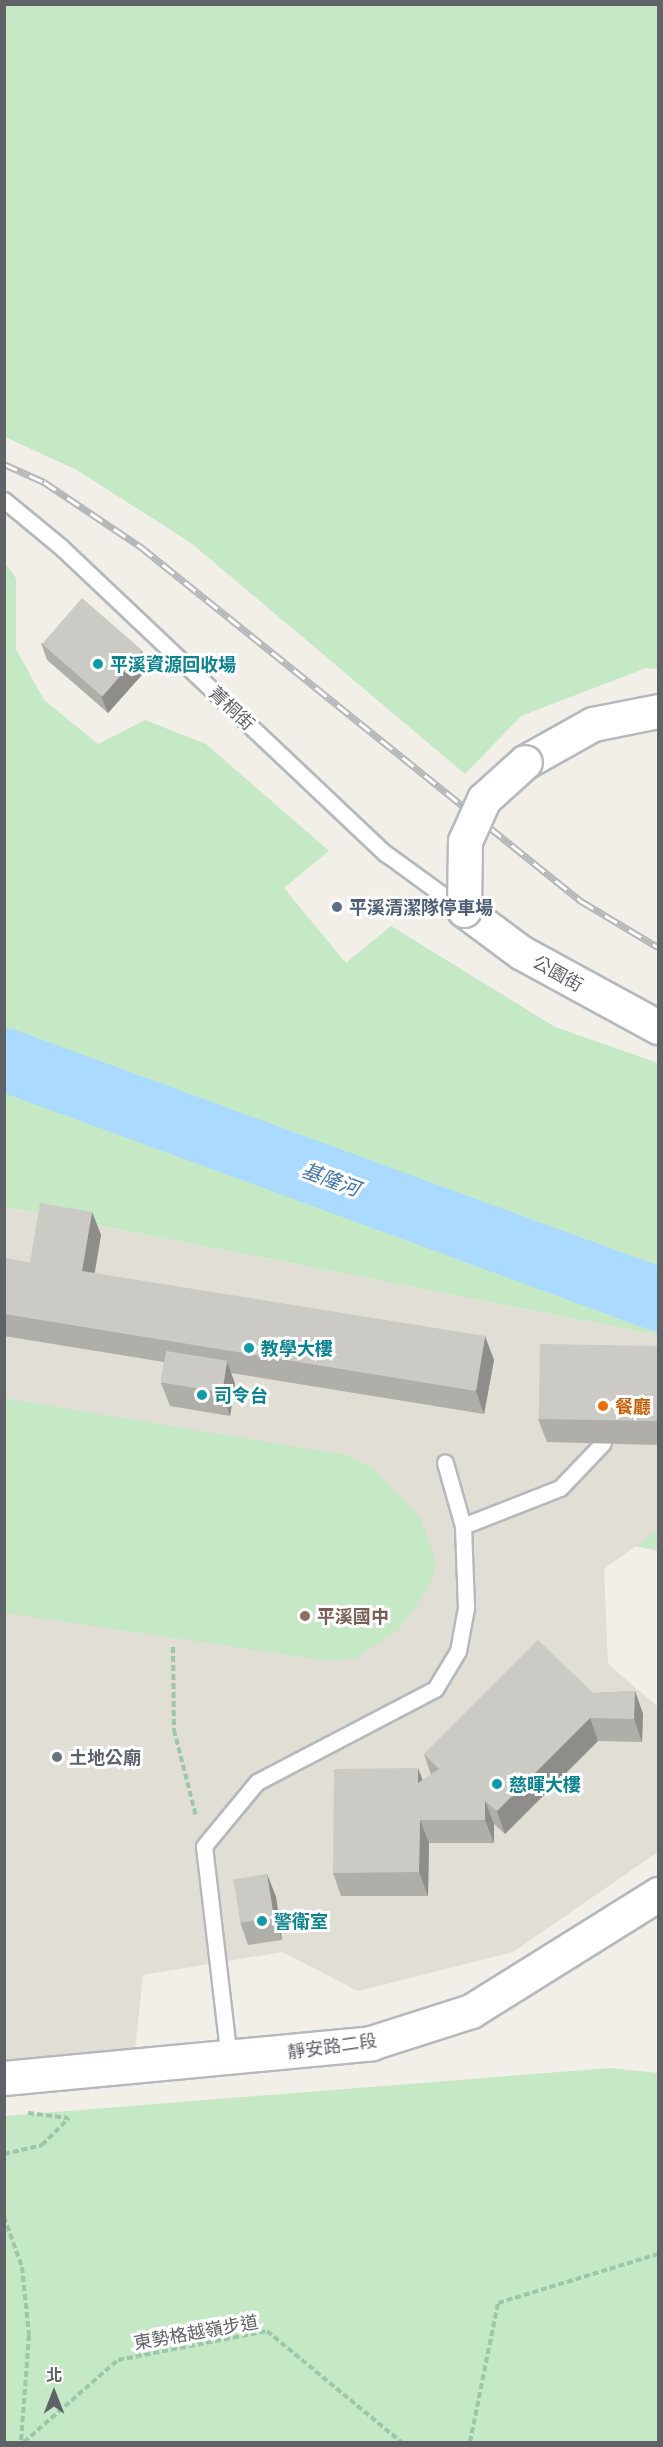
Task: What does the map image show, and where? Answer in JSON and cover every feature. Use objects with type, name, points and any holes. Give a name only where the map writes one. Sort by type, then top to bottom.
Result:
[{"type":"main road","points":[[464,910],[465,841],[484,799],[525,762],[593,724],[658,711]]},
{"type":"main road","name":"公園街","points":[[464,910],[522,953],[658,1027]]},
{"type":"main road","name":"靜安路二段","points":[[4,2078],[229,2059],[371,2043],[471,2011],[658,1894]]},
{"type":"lane","name":"菁桐街","points":[[4,500],[385,854],[464,910]]},
{"type":"lane","points":[[463,1526],[560,1488],[603,1443]]},
{"type":"lane","points":[[229,2059],[204,1846],[256,1782],[435,1689],[458,1651],[466,1608],[463,1526],[445,1463]]},
{"type":"path","points":[[173,1647],[174,1730],[204,1846]]},
{"type":"path","points":[[4,2154],[42,2145],[69,2118]]},
{"type":"path","points":[[4,2217],[22,2267],[28,2336],[22,2442]]},
{"type":"path","points":[[470,2442],[498,2303],[658,2254]]},
{"type":"path","name":"東勢格越嶺步道","points":[[22,2442],[118,2360],[267,2331],[401,2442]]},
{"type":"shaded area","name":"平溪國中","points":[[4,1207],[658,1335],[658,1530],[604,1569],[608,1664],[658,1707],[658,1852],[513,1952],[358,1991],[282,1952],[143,1975],[135,2050],[5,2066]]},
{"type":"green space","points":[[5,4],[658,5],[658,669],[646,668],[521,716],[465,774],[191,543],[77,470],[5,437]]},
{"type":"green space","points":[[4,562],[16,578],[16,649],[44,700],[98,744],[145,720],[206,744],[329,851],[284,888],[346,963],[391,926],[555,1027],[658,1063],[658,1335],[5,1207]]},
{"type":"green space","points":[[4,1398],[347,1455],[375,1470],[421,1519],[436,1563],[429,1587],[399,1629],[356,1658],[330,1661],[5,1613]]},
{"type":"green space","points":[[658,1530],[658,1551],[635,1546]]},
{"type":"green space","points":[[610,2068],[658,2073],[658,2442],[5,2442],[5,2116]]},
{"type":"building","name":"平溪資源回收場","points":[[82,598],[142,650],[102,697],[42,644]]},
{"type":"building","points":[[40,1203],[92,1212],[82,1271],[485,1336],[476,1391],[4,1314],[4,1258],[30,1263]]},
{"type":"building","name":"餐廳","points":[[540,1344],[658,1346],[657,1421],[539,1419]]},
{"type":"building","points":[[166,1351],[227,1361],[222,1392],[161,1383]]},
{"type":"building","name":"慈暉大樓","points":[[538,1640],[593,1693],[635,1691],[634,1719],[590,1718],[497,1811],[485,1801],[485,1820],[420,1820],[419,1872],[333,1873],[334,1769],[418,1768],[418,1783],[439,1769],[424,1754]]},
{"type":"building","points":[[267,1874],[274,1917],[240,1923],[233,1879]]},
{"type":"waterway","name":"基隆河","points":[[4,1059],[658,1299]]},
{"type":"railway","points":[[4,464],[44,482],[141,547],[581,901],[658,947]]},
{"type":"place","name":"平溪資源回收場","points":[[98,664]]},
{"type":"place","name":"平溪清潔隊停車場","points":[[337,907]]},
{"type":"place","name":"教學大樓","points":[[249,1348]]},
{"type":"place","name":"司令台","points":[[202,1395]]},
{"type":"place","name":"餐廳","points":[[603,1406]]},
{"type":"place","name":"平溪國中","points":[[305,1616]]},
{"type":"place","name":"土地公廟","points":[[57,1757]]},
{"type":"place","name":"慈暉大樓","points":[[497,1784]]},
{"type":"place","name":"警衛室","points":[[262,1921]]}]
